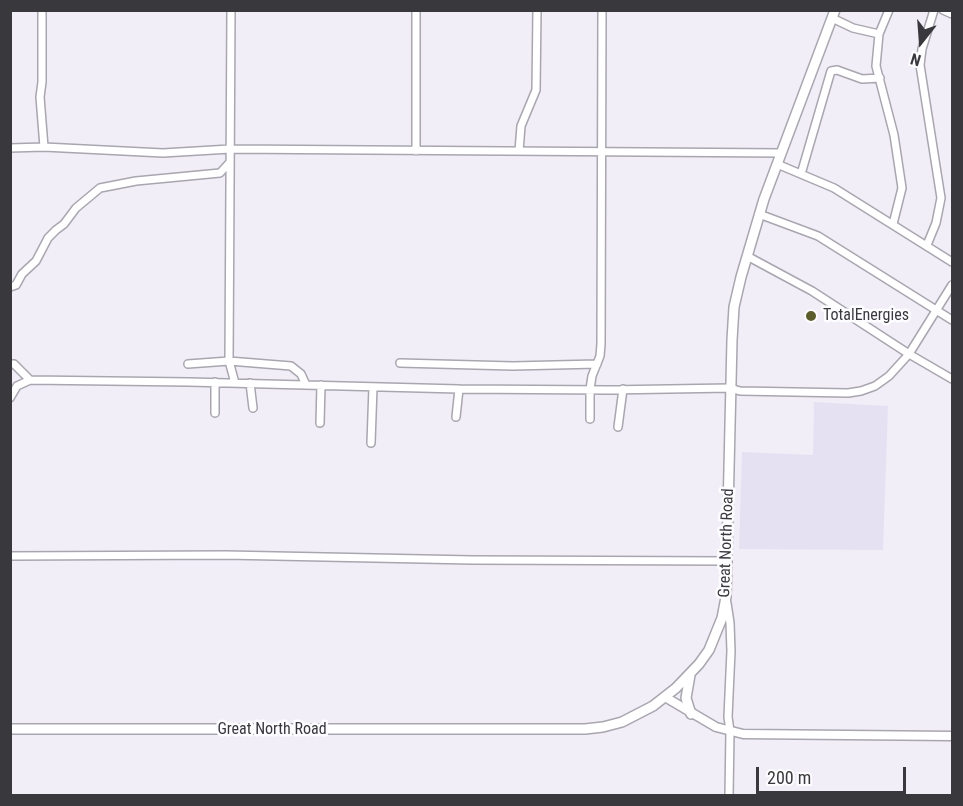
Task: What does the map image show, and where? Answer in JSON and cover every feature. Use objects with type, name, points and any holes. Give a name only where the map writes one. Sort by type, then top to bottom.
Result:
[{"type":"highway","name":"Great North Road","points":[[10,729],[585,729],[622,722],[665,697],[690,675],[709,650],[722,618],[728,561],[730,388],[734,307],[759,214],[834,14]]},
{"type":"highway","points":[[690,675],[686,698],[691,714]]},
{"type":"main road","points":[[665,697],[716,727],[743,734],[952,736]]},
{"type":"street","points":[[42,10],[40,97],[44,147]]},
{"type":"street","points":[[231,10],[229,361],[235,383]]},
{"type":"street","points":[[416,10],[416,151]]},
{"type":"street","points":[[519,151],[521,126],[536,90],[537,10]]},
{"type":"street","points":[[590,419],[590,389],[601,344],[602,10]]},
{"type":"street","points":[[889,10],[879,34],[876,58],[894,135],[902,188],[892,224]]},
{"type":"street","points":[[927,245],[936,223],[941,198],[920,65],[922,49],[934,10]]},
{"type":"street","points":[[944,10],[952,14]]},
{"type":"street","points":[[834,14],[853,28],[879,34]]},
{"type":"street","points":[[801,174],[831,71],[837,70],[862,79],[879,78]]},
{"type":"street","points":[[10,148],[44,147],[163,153],[230,149],[781,153]]},
{"type":"street","points":[[10,287],[15,285],[22,274],[36,261],[48,238],[76,208],[100,188],[136,181],[220,173],[230,162]]},
{"type":"street","points":[[777,164],[834,188],[952,262]]},
{"type":"street","points":[[759,214],[818,236],[952,320]]},
{"type":"street","points":[[747,256],[812,291],[952,379]]},
{"type":"street","points":[[10,398],[17,386],[30,380],[215,382],[459,389],[730,388],[740,391],[848,393],[875,386],[889,376],[909,354],[952,285]]},
{"type":"street","points":[[188,364],[229,361],[291,366],[301,374],[306,385]]},
{"type":"street","points":[[400,363],[513,366],[597,364]]},
{"type":"street","points":[[10,364],[14,364],[30,380]]},
{"type":"street","points":[[215,382],[215,413]]},
{"type":"street","points":[[250,383],[253,408]]},
{"type":"street","points":[[320,423],[321,385]]},
{"type":"street","points":[[371,443],[373,387]]},
{"type":"street","points":[[456,417],[459,389]]},
{"type":"street","points":[[618,427],[623,389]]},
{"type":"street","points":[[10,556],[226,555],[472,561],[728,561]]},
{"type":"street","points":[[726,597],[730,623],[729,795]]},
{"type":"shaded area","points":[[814,402],[888,406],[883,550],[739,549],[742,452],[813,455]]},
{"type":"place","name":"TotalEnergies","points":[[811,316]]}]
